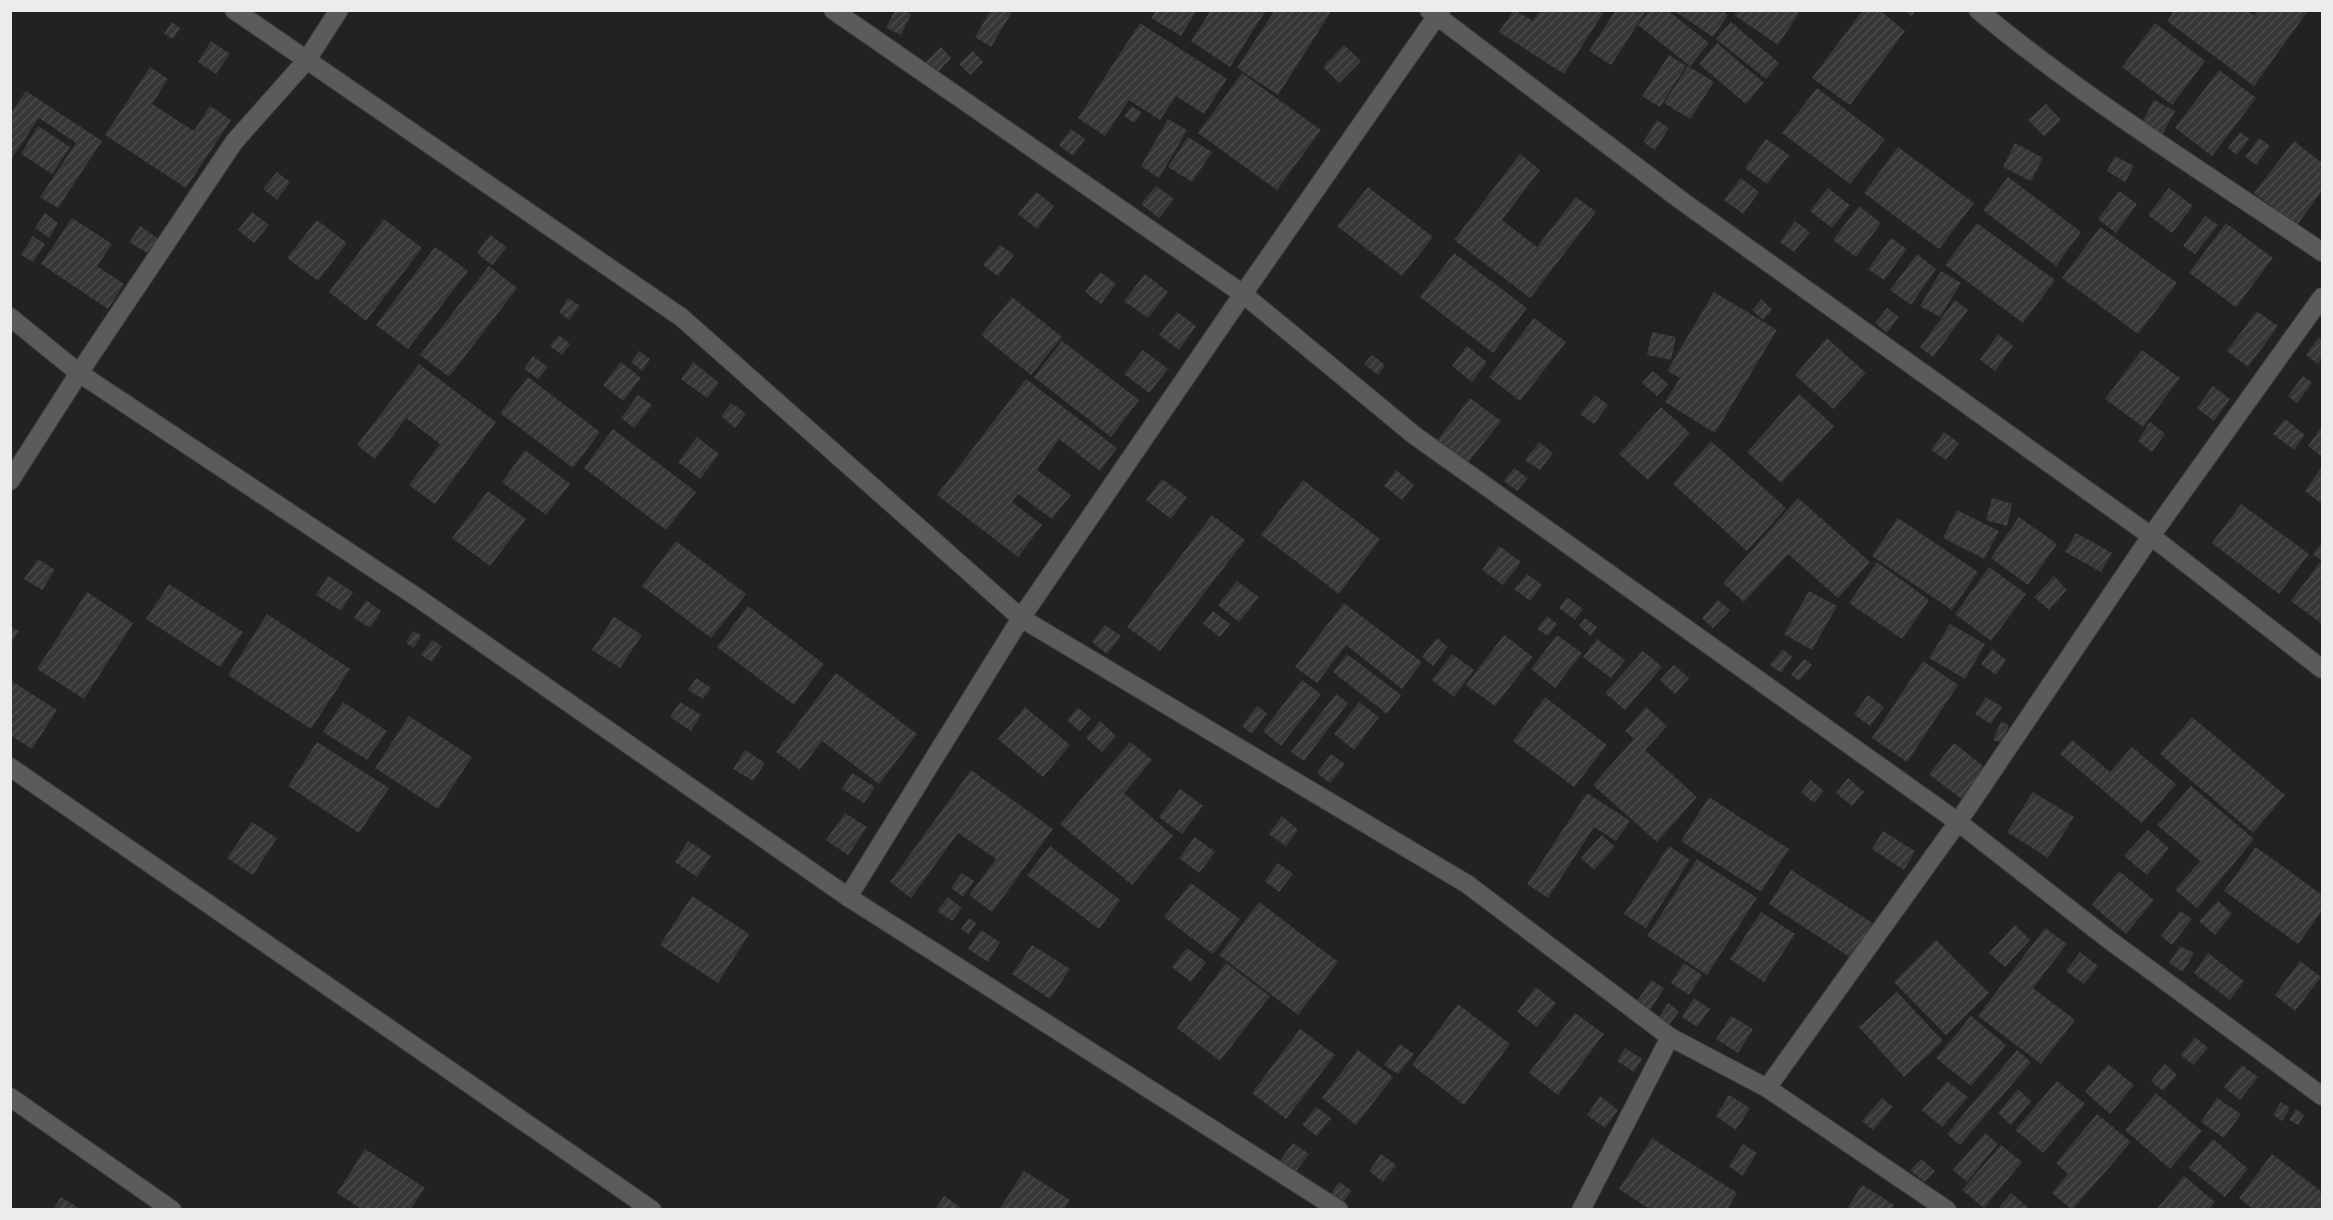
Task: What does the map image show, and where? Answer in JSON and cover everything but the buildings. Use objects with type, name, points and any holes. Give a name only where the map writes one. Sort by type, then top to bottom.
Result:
[{"type":"street","points":[[234,10],[681,318],[1021,618],[1467,884],[1670,1037],[1767,1088],[1947,1209]]},
{"type":"street","points":[[10,481],[79,373],[234,142],[306,61],[339,10]]},
{"type":"street","points":[[832,10],[1243,294],[1414,435],[1958,822],[2108,939],[2322,1096]]},
{"type":"street","points":[[1978,10],[2019,44],[2099,101],[2322,252]]},
{"type":"street","points":[[848,897],[1021,618],[1436,13],[1682,201],[2151,536],[2322,669]]},
{"type":"street","points":[[1767,1088],[1958,822],[2151,536],[2322,297]]},
{"type":"street","points":[[10,317],[79,373],[418,598],[848,897],[1338,1209]]},
{"type":"street","points":[[10,767],[652,1209]]},
{"type":"street","points":[[1581,1209],[1670,1037]]},
{"type":"street","points":[[10,1097],[172,1209]]}]
